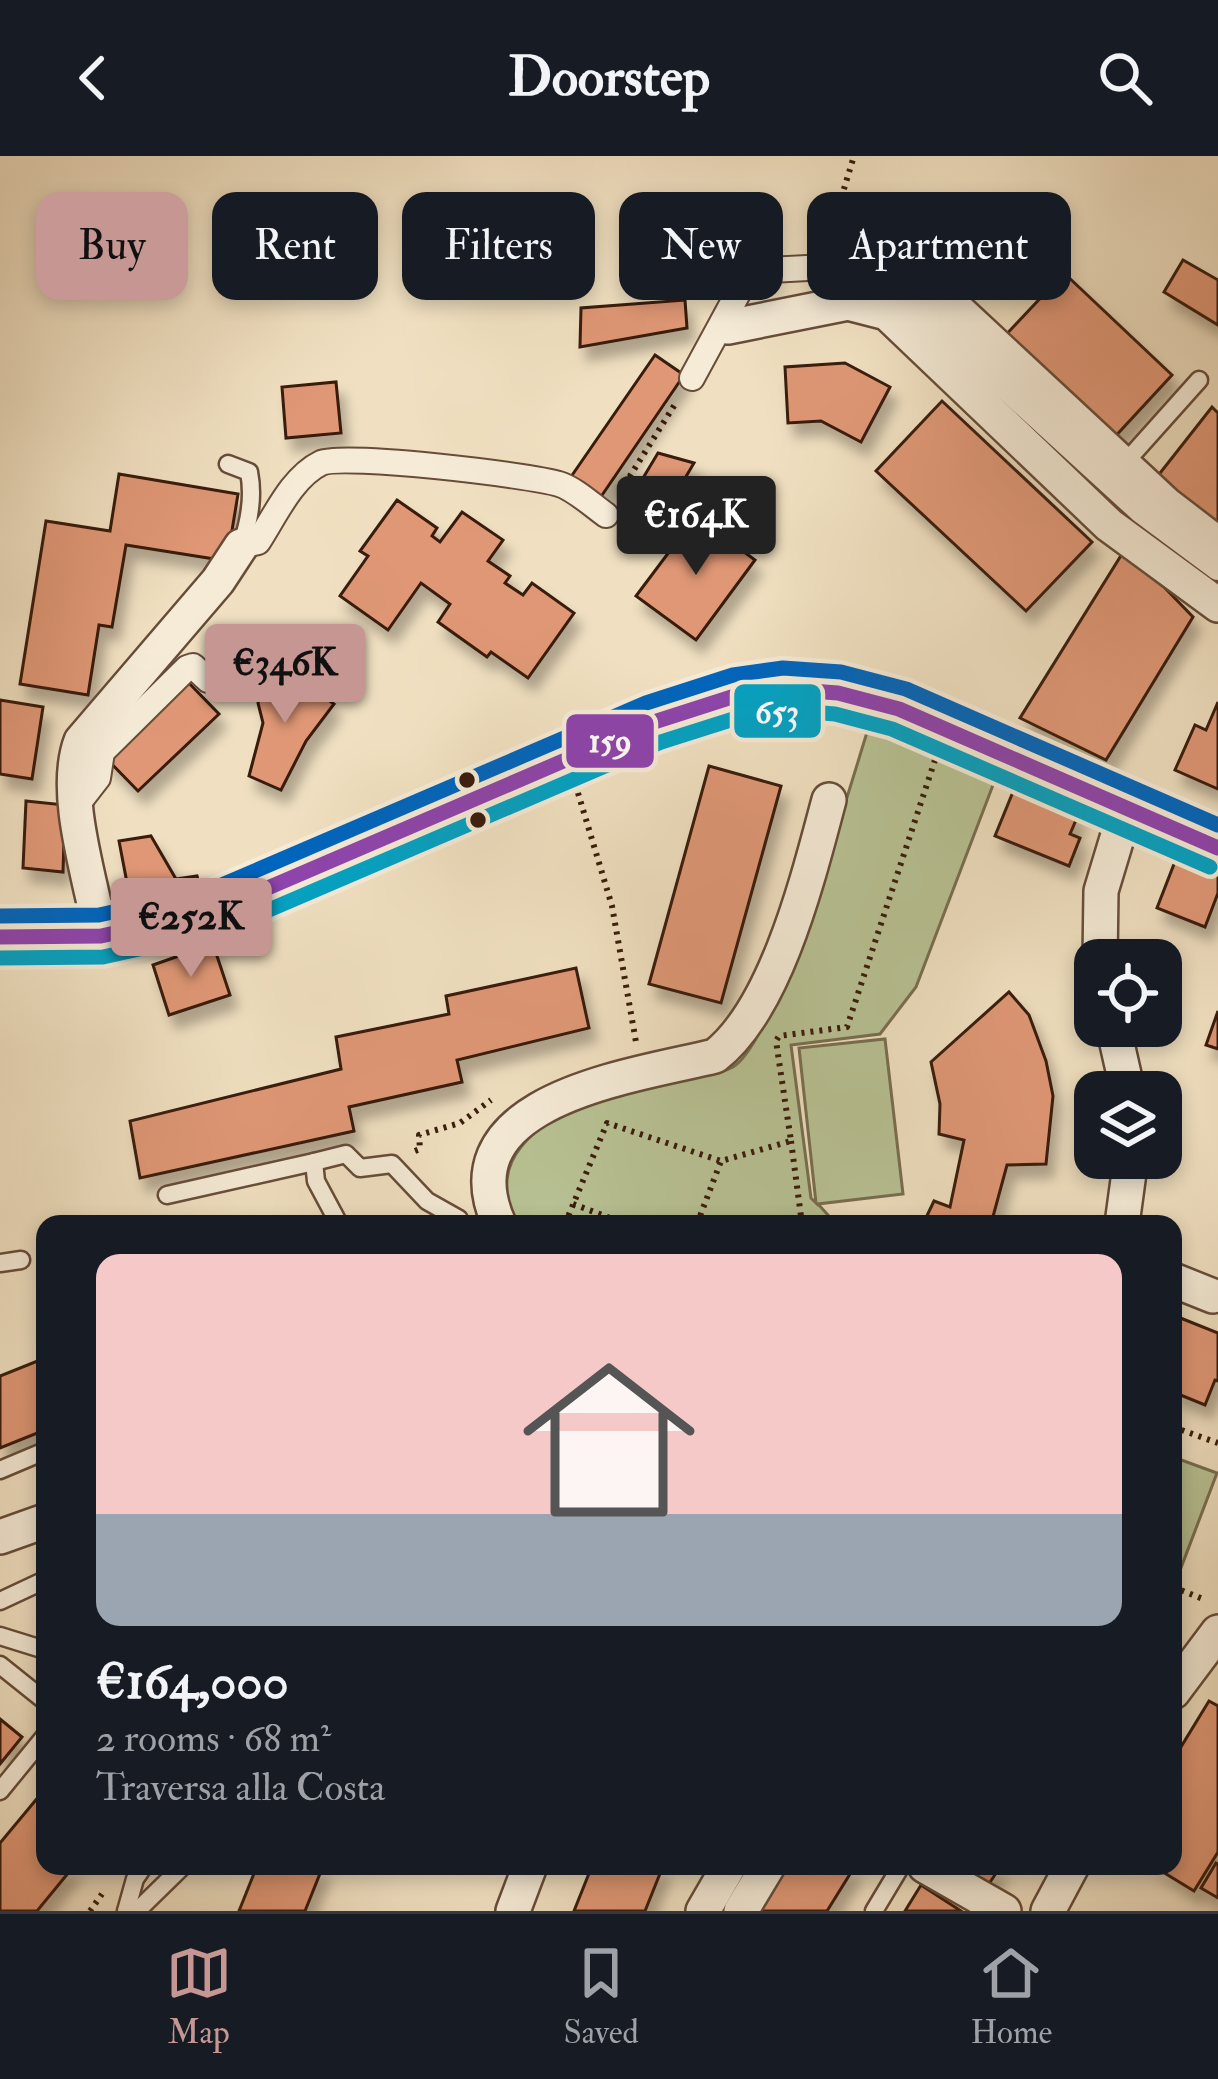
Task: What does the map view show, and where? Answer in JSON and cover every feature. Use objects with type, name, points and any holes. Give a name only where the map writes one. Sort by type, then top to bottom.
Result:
[{"type":"street","points":[[692,378],[750,271],[864,266],[877,270],[1140,510],[1218,568]]},
{"type":"street","points":[[946,300],[1123,465],[1218,544]]},
{"type":"street","points":[[728,327],[848,303],[887,313],[1109,525],[1218,605]]},
{"type":"street","points":[[101,936],[72,770],[81,740],[194,612],[241,546],[258,542],[299,480],[323,462],[383,460],[562,484],[606,514]]},
{"type":"street","points":[[76,805],[98,778],[103,752],[187,668],[193,667],[208,680]]},
{"type":"street","points":[[0,937],[101,936],[214,911],[654,722],[738,695],[784,689],[838,693],[899,709],[1218,848]]},
{"type":"street","points":[[495,1212],[487,1173],[493,1156],[518,1123],[557,1099],[715,1056],[729,1045],[791,933],[830,800]]},
{"type":"street","points":[[1100,939],[1101,891],[1127,806]]},
{"type":"street","points":[[1123,1215],[1128,1179]]},
{"type":"street","points":[[1182,1284],[1213,1297]]},
{"type":"street","points":[[0,1537],[36,1524]]},
{"type":"street","points":[[1182,1680],[1218,1632]]},
{"type":"street","points":[[513,1911],[527,1875]]},
{"type":"street","points":[[703,1911],[724,1875]]},
{"type":"street","points":[[741,1911],[763,1875]]},
{"type":"street","points":[[941,1875],[1004,1911]]},
{"type":"street","points":[[1048,1911],[1067,1875]]},
{"type":"lane","points":[[1123,465],[1199,380]]},
{"type":"lane","points":[[227,464],[249,472],[251,482],[249,522],[241,546]]},
{"type":"lane","points":[[166,1195],[346,1154],[360,1168],[392,1164],[427,1201],[451,1215]]},
{"type":"lane","points":[[314,1162],[316,1181],[334,1215]]},
{"type":"lane","points":[[0,1263],[21,1260]]},
{"type":"lane","points":[[0,1470],[36,1455]]},
{"type":"lane","points":[[0,1600],[36,1584]]},
{"type":"lane","points":[[0,1636],[36,1647]]},
{"type":"lane","points":[[0,1665],[36,1693]]},
{"type":"lane","points":[[0,1791],[36,1747]]},
{"type":"lane","points":[[126,1911],[137,1875]]},
{"type":"lane","points":[[137,1911],[174,1875]]},
{"type":"lane","points":[[874,1911],[896,1875]]},
{"type":"path","points":[[843,192],[854,156]]},
{"type":"path","points":[[606,514],[692,378]]},
{"type":"path","points":[[568,761],[612,906],[644,1074]]},
{"type":"path","points":[[791,1141],[801,1215]]},
{"type":"path","points":[[700,1215],[721,1160]]},
{"type":"path","points":[[573,1204],[602,1215]]},
{"type":"path","points":[[1182,1430],[1218,1443]]},
{"type":"path","points":[[1182,1591],[1218,1605]]},
{"type":"green space","points":[[869,726],[998,772],[916,987],[880,1034],[791,1045],[811,1198],[816,1203],[799,1048],[885,1039],[903,1194],[818,1204],[828,1215],[513,1215],[509,1171],[516,1154],[549,1121],[617,1094],[728,1069],[751,1047],[790,964]]},
{"type":"green space","points":[[1182,1460],[1217,1473],[1182,1565]]},
{"type":"building","points":[[1183,260],[1218,280],[1218,325],[1164,292]]},
{"type":"building","points":[[1071,280],[1172,375],[1110,442],[1001,340],[1039,300],[1071,300]]},
{"type":"building","points":[[685,300],[687,328],[580,347],[581,308]]},
{"type":"building","points":[[655,355],[684,375],[596,504],[566,484]]},
{"type":"building","points":[[845,363],[890,387],[861,442],[821,421],[788,423],[785,367]]},
{"type":"building","points":[[336,382],[341,433],[286,438],[282,387]]},
{"type":"building","points":[[942,401],[1092,542],[1026,611],[876,471]]},
{"type":"building","points":[[1212,407],[1218,413],[1218,532],[1153,482]]},
{"type":"building","points":[[658,453],[694,463],[681,485],[671,482],[664,491],[643,478]]},
{"type":"building","points":[[119,474],[238,494],[227,561],[126,545],[112,627],[99,625],[88,695],[20,684],[46,521],[110,531]]},
{"type":"building","points":[[397,500],[437,528],[432,536],[440,542],[462,512],[503,540],[488,561],[510,576],[505,583],[523,595],[532,583],[574,613],[528,678],[491,652],[487,657],[438,622],[450,604],[421,583],[388,630],[340,596],[368,556],[360,551]]},
{"type":"building","points":[[696,516],[755,560],[696,640],[636,596]]},
{"type":"building","points":[[1122,554],[1193,617],[1106,760],[1020,718]]},
{"type":"building","points":[[270,668],[297,677],[334,704],[306,741],[281,790],[249,776],[263,723],[258,703]]},
{"type":"building","points":[[185,679],[219,714],[138,791],[104,756]]},
{"type":"building","points":[[0,700],[43,707],[32,779],[0,774]]},
{"type":"building","points":[[1218,702],[1218,789],[1175,770],[1195,725],[1206,730]]},
{"type":"building","points":[[709,766],[781,786],[721,1003],[649,984]]},
{"type":"building","points":[[1015,787],[1079,813],[1070,834],[1080,838],[1069,866],[995,836]]},
{"type":"building","points":[[26,801],[65,805],[63,872],[23,868]]},
{"type":"building","points":[[151,836],[176,879],[197,876],[202,894],[133,914],[119,841]]},
{"type":"building","points":[[1176,859],[1218,875],[1218,893],[1205,927],[1157,908]]},
{"type":"building","points":[[213,944],[230,995],[169,1015],[153,965]]},
{"type":"building","points":[[576,968],[589,1028],[457,1060],[462,1082],[349,1107],[354,1131],[140,1178],[130,1121],[341,1069],[336,1037],[449,1014],[446,996]]},
{"type":"building","points":[[1009,992],[1029,1015],[1053,1096],[1046,1164],[1007,1165],[993,1215],[927,1215],[934,1201],[950,1207],[964,1140],[939,1134],[940,1104],[931,1062]]},
{"type":"building","points":[[1218,1011],[1218,1049],[1206,1045]]},
{"type":"building","points":[[1182,1319],[1218,1333],[1218,1381],[1205,1405],[1182,1396]]},
{"type":"building","points":[[36,1362],[36,1434],[0,1448],[0,1376]]},
{"type":"building","points":[[1209,1701],[1218,1706],[1218,1852],[1194,1891],[1168,1875],[1182,1875],[1182,1745]]},
{"type":"building","points":[[0,1719],[22,1737],[0,1764]]},
{"type":"building","points":[[36,1800],[36,1875],[67,1875],[37,1911],[0,1911],[0,1843]]},
{"type":"building","points":[[1218,1864],[1218,1898],[1201,1888]]},
{"type":"building","points":[[253,1875],[319,1875],[305,1911],[239,1911]]},
{"type":"building","points":[[588,1875],[659,1875],[645,1911],[574,1911]]},
{"type":"building","points":[[771,1875],[849,1875],[827,1911],[749,1911]]},
{"type":"building","points":[[968,1875],[995,1875],[986,1888]]},
{"type":"building","points":[[921,1885],[961,1911],[905,1911]]},
{"type":"transit line","points":[[0,916],[99,915],[208,891],[646,703],[733,675],[783,668],[841,672],[906,689],[1218,825]]},
{"type":"transit line","name":"159","points":[[0,937],[101,936],[214,911],[654,722],[738,695],[784,689],[838,693],[899,709],[1218,848]]},
{"type":"transit line","name":"653","points":[[0,958],[103,957],[220,931],[661,742],[743,716],[785,710],[835,714],[892,729],[1210,867]]}]
